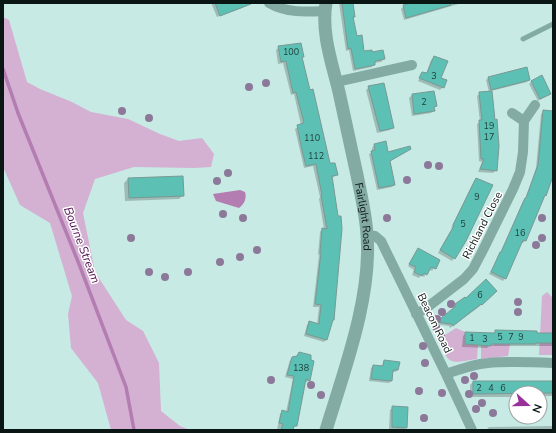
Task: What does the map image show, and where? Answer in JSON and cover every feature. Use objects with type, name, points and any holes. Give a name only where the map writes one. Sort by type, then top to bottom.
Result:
[{"type":"street","points":[[269,3],[285,10],[304,12],[325,7]]},
{"type":"street","name":"Fairlight Road","points":[[325,7],[328,51],[362,201],[367,235],[367,269],[363,297],[356,328],[326,430]]},
{"type":"street","points":[[336,82],[412,65]]},
{"type":"street","points":[[512,113],[524,121],[535,105]]},
{"type":"street","name":"Richland Close","points":[[416,314],[464,279],[484,250],[520,172],[523,152],[524,121]]},
{"type":"street","name":"Beacon Road","points":[[367,235],[375,236],[381,241],[472,430]]},
{"type":"street","points":[[446,374],[487,363],[553,363]]},
{"type":"lane","points":[[523,39],[553,24]]},
{"type":"shaded area","points":[[3,17],[9,20],[27,82],[91,112],[128,119],[179,141],[202,138],[214,154],[211,167],[134,167],[95,179],[83,213],[95,272],[126,320],[143,331],[159,363],[161,411],[180,426],[190,430],[111,430],[98,383],[71,348],[68,314],[72,296],[50,223],[20,205],[3,167]]},
{"type":"shaded area","points":[[240,190],[245,192],[246,197],[244,203],[239,208],[216,201],[213,194]]},
{"type":"shaded area","points":[[547,292],[553,298],[553,333],[547,343],[553,343],[553,355],[539,355],[542,296]]},
{"type":"shaded area","points":[[456,328],[465,332],[465,344],[478,345],[477,359],[454,362],[444,353],[437,336],[445,335]]},
{"type":"shaded area","points":[[495,344],[510,344],[508,356],[481,359],[481,345],[491,346]]},
{"type":"building","points":[[215,3],[251,3],[251,4],[220,16]]},
{"type":"building","points":[[342,3],[353,3],[355,17],[353,17],[357,36],[362,35],[364,51],[372,50],[372,52],[383,50],[385,59],[375,61],[375,65],[355,69],[351,48],[348,49]]},
{"type":"building","points":[[411,3],[450,3],[451,5],[406,18],[403,5]]},
{"type":"building","points":[[301,43],[304,57],[302,57],[310,90],[313,89],[330,163],[335,163],[338,175],[332,176],[338,216],[341,216],[342,229],[334,320],[327,340],[306,334],[309,321],[319,324],[321,305],[315,304],[321,253],[322,228],[327,229],[316,164],[306,166],[297,125],[304,123],[296,92],[293,93],[286,61],[281,62],[278,46]]},
{"type":"building","points":[[434,56],[448,61],[441,78],[447,80],[444,88],[419,78],[422,72],[427,73]]},
{"type":"building","points":[[527,67],[530,80],[491,90],[488,77]]},
{"type":"building","points":[[542,75],[551,94],[540,99],[531,81]]},
{"type":"building","points":[[384,83],[394,128],[380,131],[368,86]]},
{"type":"building","points":[[434,91],[437,106],[434,107],[435,111],[414,114],[412,94]]},
{"type":"building","points":[[492,91],[495,120],[497,119],[499,146],[497,171],[480,169],[484,159],[481,159],[479,120],[482,120],[479,92]]},
{"type":"building","points":[[543,110],[553,111],[553,176],[546,196],[545,195],[526,241],[523,240],[506,279],[491,272],[526,198],[538,165]]},
{"type":"building","points":[[386,141],[388,152],[410,146],[411,149],[390,161],[395,185],[379,188],[371,151],[375,150],[374,144]]},
{"type":"building","points":[[183,176],[184,196],[129,198],[128,178]]},
{"type":"building","points":[[476,178],[493,185],[466,241],[455,259],[440,250],[454,226],[453,225]]},
{"type":"building","points":[[418,248],[440,260],[436,269],[431,267],[427,275],[424,273],[422,276],[414,272],[416,267],[409,264]]},
{"type":"building","points":[[486,279],[497,291],[482,305],[481,304],[453,326],[452,324],[436,322],[456,306],[455,304],[465,297],[466,298]]},
{"type":"building","points":[[495,330],[553,333],[553,343],[491,344],[491,346],[465,344],[465,332],[495,333]]},
{"type":"building","points":[[299,352],[311,355],[311,360],[314,361],[310,381],[306,379],[297,426],[294,426],[293,430],[281,430],[283,424],[279,423],[282,410],[288,412],[294,376],[287,375],[292,357],[297,356]]},
{"type":"building","points":[[384,360],[400,362],[398,370],[393,370],[392,381],[371,379],[373,365],[383,366]]},
{"type":"building","points":[[473,381],[553,381],[553,393],[548,393],[548,385],[508,385],[508,394],[473,394]]},
{"type":"building","points":[[392,406],[408,407],[407,428],[392,427]]},
{"type":"waterway","name":"Bourne Stream","points":[[3,69],[18,113],[79,264],[126,387],[134,430]]}]
